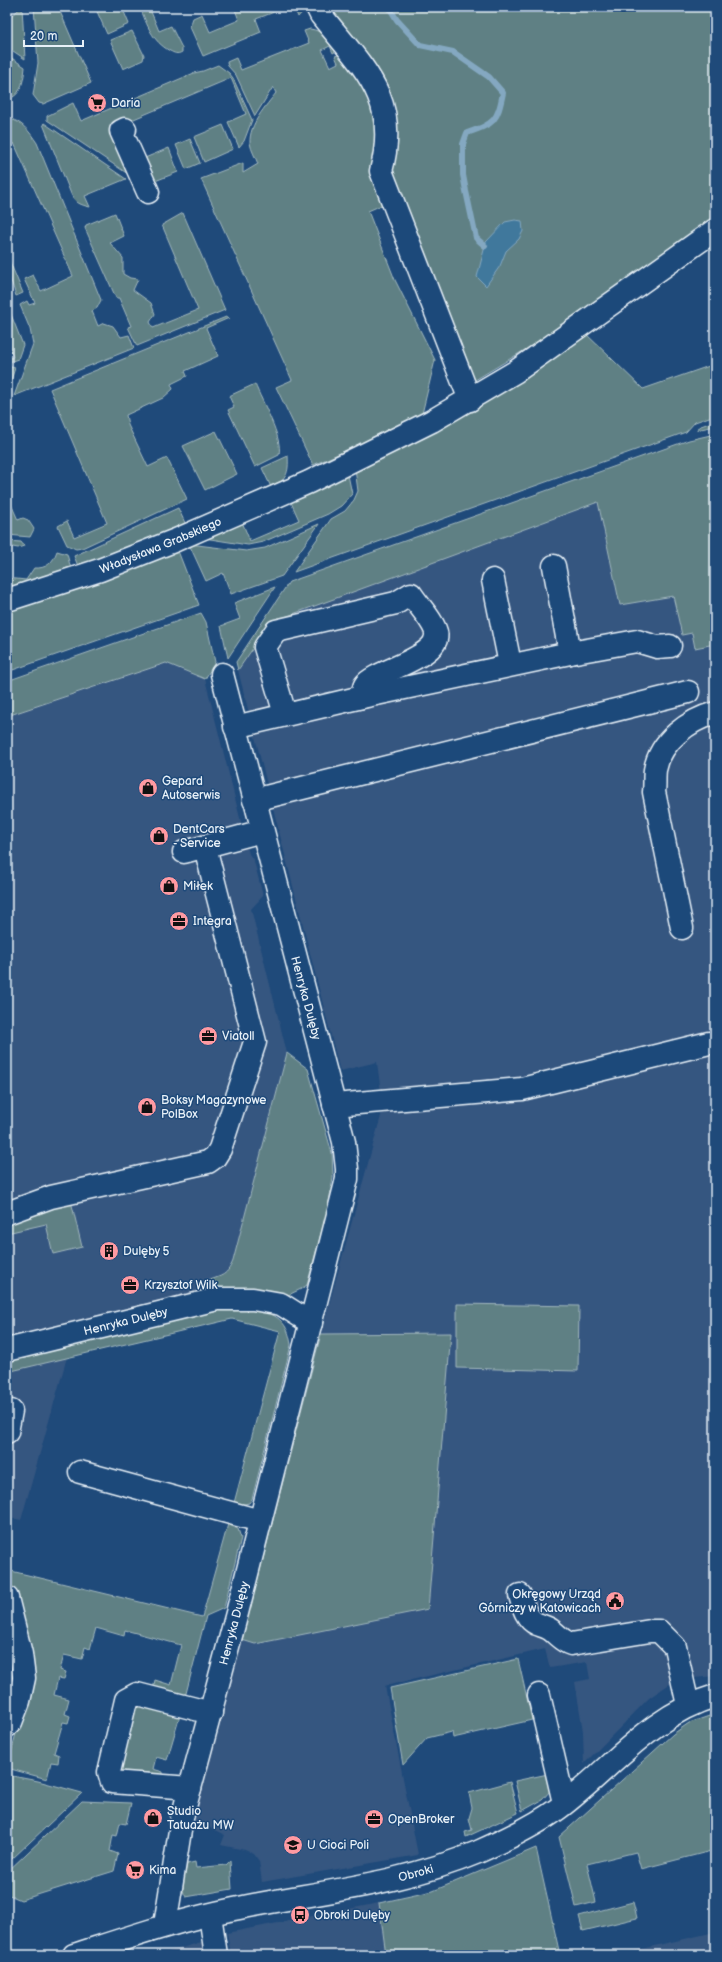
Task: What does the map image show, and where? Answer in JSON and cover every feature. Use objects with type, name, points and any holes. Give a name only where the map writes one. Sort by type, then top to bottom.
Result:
[{"type":"street","points":[[317,7],[321,15],[361,64],[373,82],[380,97],[386,114],[387,133],[387,151],[381,171],[470,400]]},
{"type":"street","points":[[125,129],[121,131],[148,192]]},
{"type":"street","name":"Władysława Grabskiego","points":[[7,600],[100,570],[148,551],[310,482],[432,421],[470,400],[515,372],[715,230]]},
{"type":"street","points":[[554,566],[570,652]]},
{"type":"street","points":[[494,580],[510,664]]},
{"type":"street","points":[[285,714],[265,647],[276,631],[396,603],[411,594],[436,630],[436,637],[432,645],[416,659],[375,677],[365,685],[362,697]]},
{"type":"street","points":[[235,728],[285,714],[570,652],[637,641],[657,647],[670,646]]},
{"type":"street","name":"Henryka Dulęby","points":[[165,1925],[178,1841],[190,1788],[347,1180],[344,1142],[222,674]]},
{"type":"street","points":[[254,800],[688,692]]},
{"type":"street","points":[[682,928],[654,792],[655,769],[663,752],[674,736],[690,722],[715,713]]},
{"type":"street","points":[[7,1213],[51,1197],[208,1162],[215,1157],[220,1150],[255,1042],[195,849],[262,831]]},
{"type":"street","points":[[334,1105],[522,1089],[709,1044]]},
{"type":"street","name":"Henryka Dulęby","points":[[7,1350],[217,1300],[253,1299],[281,1304],[311,1323]]},
{"type":"street","points":[[7,1432],[11,1411]]},
{"type":"street","points":[[80,1472],[260,1521]]},
{"type":"street","points":[[520,1595],[524,1609],[530,1618],[536,1623],[553,1631],[562,1641],[571,1644],[650,1631],[659,1631],[675,1647],[688,1706]]},
{"type":"street","points":[[7,1598],[21,1654],[24,1678],[19,1701],[11,1722],[7,1726]]},
{"type":"street","points":[[190,1788],[112,1782],[109,1772],[126,1700],[137,1694],[210,1713]]},
{"type":"street","points":[[539,1695],[564,1803]]},
{"type":"street","name":"Obroki","points":[[74,1955],[165,1925],[394,1880],[434,1869],[477,1852],[513,1836],[564,1803],[650,1729],[674,1713],[715,1696]]},
{"type":"street","points":[[210,1915],[216,1955]]},
{"type":"shaded area","points":[[515,220],[522,221],[523,231],[519,239],[506,251],[500,266],[486,286],[477,277],[486,242],[505,222]]},
{"type":"shaded area","points":[[598,502],[620,605],[673,596],[682,635],[692,633],[695,648],[715,644],[715,1676],[693,1678],[689,1676],[671,1683],[649,1698],[584,1764],[583,1731],[575,1682],[590,1679],[587,1662],[550,1668],[545,1649],[385,1686],[418,1855],[262,1882],[259,1861],[254,1854],[245,1850],[221,1845],[225,1835],[193,1820],[242,1640],[255,1644],[428,1609],[450,1333],[321,1334],[381,1116],[382,1101],[380,1085],[377,1062],[340,1071],[238,670],[270,622]]},
{"type":"shaded area","points":[[166,663],[205,679],[249,854],[254,861],[263,896],[251,909],[287,1053],[233,1261],[227,1272],[220,1278],[208,1281],[209,1290],[7,1340],[7,716]]},
{"type":"shaded area","points":[[67,1357],[21,1520],[7,1517],[7,1372]]},
{"type":"shaded area","points":[[379,1903],[386,1955],[231,1955],[227,1933]]},
{"type":"shaded area","points":[[715,1932],[715,1955],[615,1955]]},
{"type":"shaded area","points":[[208,1940],[210,1955],[158,1955]]},
{"type":"green space","points":[[22,7],[25,59],[7,47],[7,19]]},
{"type":"green space","points":[[34,7],[58,7],[91,83],[43,104],[39,103],[33,95],[38,63]]},
{"type":"green space","points":[[95,7],[122,7],[129,24],[107,34]]},
{"type":"green space","points":[[140,7],[149,7],[159,31],[171,26],[182,48],[182,52],[177,54],[173,52],[164,47],[154,37]]},
{"type":"green space","points":[[234,7],[287,7],[256,19],[261,32],[203,56],[190,27],[193,18],[202,14],[210,32],[239,20]]},
{"type":"green space","points":[[294,7],[304,7],[304,10],[298,17]]},
{"type":"green space","points":[[330,7],[715,7],[715,222],[571,322],[475,380],[470,379],[390,171],[397,146],[397,123],[392,102],[383,83],[371,64]]},
{"type":"green space","points":[[310,29],[323,34],[338,50],[333,53],[330,46],[322,50],[330,67],[338,63],[335,56],[346,53],[377,110],[376,158],[370,172],[384,204],[368,211],[395,280],[435,360],[421,418],[313,465],[276,387],[292,380],[201,179],[243,163],[243,173],[258,164],[252,151],[250,136],[255,122],[276,93],[273,87],[255,116],[236,75],[228,66],[227,62],[236,58],[241,70],[309,43],[304,31]]},
{"type":"green space","points":[[132,31],[144,55],[143,60],[123,69],[110,40]]},
{"type":"green space","points":[[7,55],[25,67],[20,89],[15,96],[11,98],[7,85]]},
{"type":"green space","points":[[218,65],[233,78],[252,120],[244,141],[239,147],[228,122],[246,114],[231,78],[122,124],[134,178],[47,120],[47,116],[73,103],[81,121],[194,73]]},
{"type":"green space","points":[[7,118],[21,124],[37,143],[101,300],[97,308],[92,311],[98,326],[104,323],[113,326],[121,337],[129,335],[134,348],[14,396],[33,344],[30,329],[20,305],[27,301],[29,305],[35,303],[24,279],[33,275],[41,291],[73,276],[14,143],[7,146]]},
{"type":"green space","points":[[44,123],[126,179],[85,196],[90,207],[74,200],[43,124]]},
{"type":"green space","points":[[223,125],[233,149],[204,162],[194,137]]},
{"type":"green space","points":[[190,139],[200,163],[186,169],[176,145]]},
{"type":"green space","points":[[169,148],[178,172],[150,183],[140,160]]},
{"type":"green space","points":[[115,213],[124,236],[110,243],[123,258],[123,274],[130,278],[138,279],[133,290],[151,303],[155,314],[150,322],[153,328],[198,310],[162,225],[183,213],[225,310],[137,346],[128,327],[131,326],[119,298],[116,298],[85,228],[86,225]]},
{"type":"green space","points":[[7,255],[23,293],[16,296],[7,268]]},
{"type":"green space","points":[[10,312],[23,345],[18,359],[9,362],[7,360],[13,357],[7,337],[7,313]]},
{"type":"green space","points":[[226,317],[229,318],[206,328],[218,356],[185,371],[187,376],[171,384],[173,389],[163,398],[126,415],[128,425],[148,467],[167,458],[187,499],[82,548],[76,549],[67,545],[58,526],[67,521],[74,537],[107,523],[50,389]]},
{"type":"green space","points":[[582,330],[643,389],[715,364],[715,415],[695,422],[686,432],[294,572],[331,519],[345,511],[354,500],[358,491],[355,469]]},
{"type":"green space","points":[[7,366],[15,368],[7,392]]},
{"type":"green space","points":[[255,384],[275,429],[278,439],[279,455],[255,467],[228,410],[234,407],[229,396]]},
{"type":"green space","points":[[715,421],[715,426],[696,430],[701,426]]},
{"type":"green space","points":[[216,431],[237,474],[205,490],[183,446]]},
{"type":"green space","points":[[715,434],[715,644],[695,648],[692,633],[682,635],[673,596],[620,605],[598,502],[271,622],[238,670],[236,662],[289,582],[689,440]]},
{"type":"green space","points":[[288,456],[288,467],[284,479],[271,487],[262,468]]},
{"type":"green space","points":[[348,475],[352,494],[341,506],[328,514],[263,542],[248,545],[204,538],[242,522],[250,541],[299,520],[290,500]]},
{"type":"green space","points":[[7,495],[18,520],[23,518],[28,520],[34,529],[30,537],[7,535]]},
{"type":"green space","points":[[178,508],[186,525],[78,566],[74,556]]},
{"type":"green space","points":[[319,524],[282,576],[231,594],[223,573],[206,581],[189,544],[246,551],[265,548]]},
{"type":"green space","points":[[7,541],[21,542],[24,546],[18,548],[7,546]]},
{"type":"green space","points":[[57,551],[67,554],[71,569],[7,588],[7,578],[26,580],[34,568],[45,566],[51,562]]},
{"type":"green space","points":[[178,551],[199,605],[7,672],[7,610],[75,590]]},
{"type":"green space","points":[[275,587],[228,658],[221,626],[240,619],[234,603]]},
{"type":"green space","points":[[201,613],[206,622],[215,662],[205,679],[166,663],[7,716],[7,681]]},
{"type":"green space","points":[[287,1053],[308,1069],[332,1153],[333,1177],[328,1208],[307,1285],[284,1297],[205,1290],[203,1287],[206,1282],[225,1273],[233,1261]]},
{"type":"green space","points":[[71,1201],[82,1247],[53,1254],[46,1224],[7,1233],[7,1222]]},
{"type":"green space","points":[[457,1304],[579,1306],[578,1371],[457,1368]]},
{"type":"green space","points":[[259,1309],[272,1314],[281,1321],[288,1331],[291,1345],[252,1499],[249,1503],[240,1505],[234,1503],[280,1331],[232,1319],[7,1372],[7,1359],[210,1310]]},
{"type":"green space","points":[[451,1333],[428,1609],[255,1644],[242,1640],[321,1334]]},
{"type":"green space","points":[[228,1524],[238,1529],[241,1538],[224,1608],[206,1616],[184,1701],[153,1690],[155,1680],[171,1685],[181,1645],[125,1630],[124,1636],[96,1628],[90,1649],[85,1647],[82,1659],[64,1655],[60,1670],[66,1672],[64,1679],[58,1678],[54,1695],[69,1699],[65,1714],[70,1716],[68,1723],[63,1722],[54,1753],[59,1755],[58,1763],[51,1762],[47,1779],[7,1768],[7,1762],[9,1762],[23,1704],[25,1651],[7,1582],[7,1570],[202,1617]]},
{"type":"green space","points":[[7,1619],[19,1676],[7,1710]]},
{"type":"green space","points":[[518,1659],[532,1720],[453,1738],[452,1732],[427,1738],[403,1765],[390,1688]]},
{"type":"green space","points":[[132,1704],[181,1712],[167,1760],[156,1757],[153,1769],[163,1772],[163,1779],[122,1778],[115,1763]]},
{"type":"green space","points":[[715,1714],[715,1850],[641,1869],[636,1852],[587,1864],[596,1902],[576,1907],[559,1837],[673,1734],[689,1723]]},
{"type":"green space","points":[[548,1774],[551,1790],[542,1800],[522,1811],[515,1781]]},
{"type":"green space","points":[[7,1775],[38,1781],[82,1793],[12,1859],[7,1839]]},
{"type":"green space","points":[[510,1782],[518,1813],[466,1837],[465,1832],[472,1830],[469,1818],[472,1808],[469,1793]]},
{"type":"green space","points":[[82,1801],[131,1803],[126,1824],[120,1823],[117,1836],[113,1835],[110,1851],[118,1854],[114,1871],[21,1900],[7,1894],[7,1872]]},
{"type":"green space","points":[[536,1848],[560,1955],[386,1955],[379,1903],[433,1891]]},
{"type":"green space","points":[[230,1861],[232,1889],[186,1897],[183,1885],[187,1864],[195,1862],[196,1868],[226,1865]]},
{"type":"green space","points":[[633,1902],[637,1918],[583,1931],[579,1916]]},
{"type":"waterway","points":[[389,7],[397,20],[420,45],[453,52],[489,77],[503,93],[499,110],[493,120],[484,127],[467,133],[463,144],[463,175],[476,238],[485,246]]},
{"type":"place","name":"Daria","points":[[97,103]]},
{"type":"place","name":"Gepard Autoserwis","points":[[148,788]]},
{"type":"place","name":"DentCars - Service","points":[[159,836]]},
{"type":"place","name":"Miłek","points":[[169,886]]},
{"type":"place","name":"Integra","points":[[179,921]]},
{"type":"place","name":"Viatoll","points":[[208,1036]]},
{"type":"place","name":"Boksy Magazynowe PolBox","points":[[147,1107]]},
{"type":"place","name":"Dulęby 5","points":[[109,1251]]},
{"type":"place","name":"Krzysztof Wilk","points":[[130,1285]]},
{"type":"place","name":"Okręgowy Urząd Górniczy w Katowicach","points":[[615,1601]]},
{"type":"place","name":"Studio Tatuażu MW","points":[[153,1818]]},
{"type":"place","name":"OpenBroker","points":[[374,1819]]},
{"type":"place","name":"U Cioci Poli","points":[[293,1845]]},
{"type":"place","name":"Kima","points":[[135,1870]]},
{"type":"place","name":"Obroki Dulęby","points":[[300,1915]]}]
